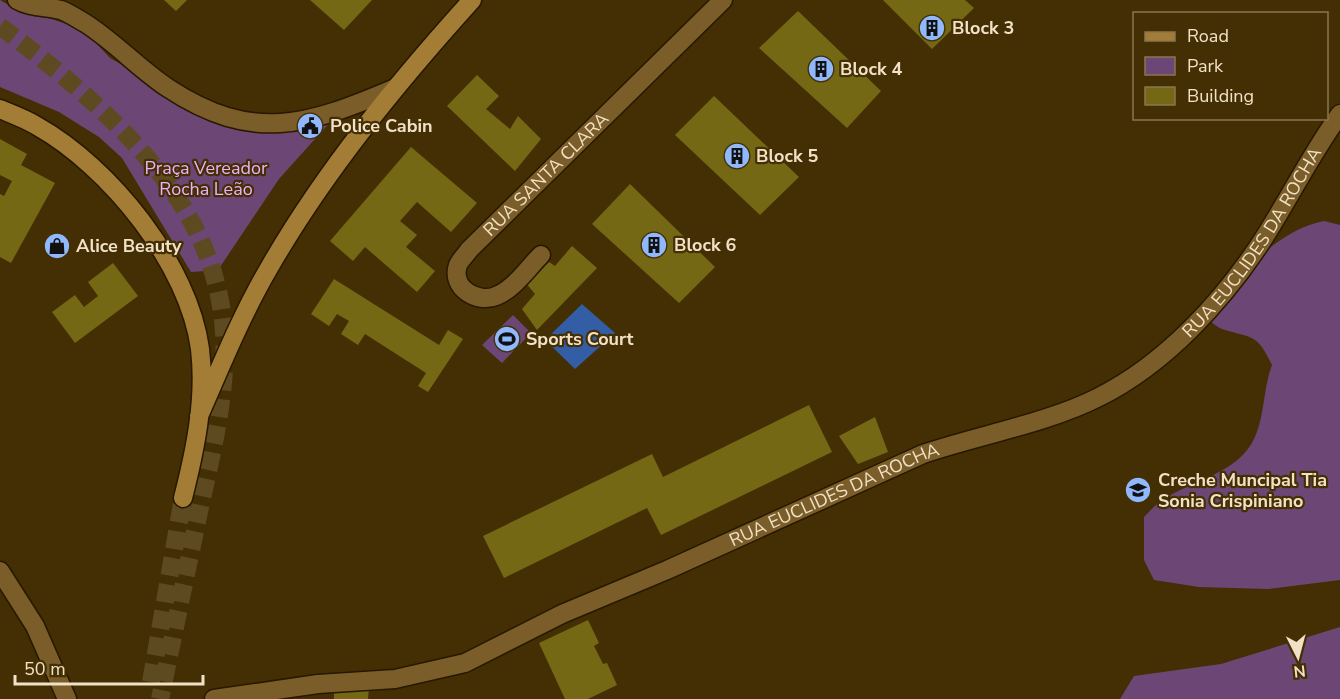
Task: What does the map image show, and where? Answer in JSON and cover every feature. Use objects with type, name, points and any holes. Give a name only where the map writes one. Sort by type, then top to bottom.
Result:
[{"type":"main road","points":[[199,416],[234,333],[282,246],[393,89],[472,0]]},
{"type":"main road","points":[[0,109],[38,126],[82,159],[118,193],[175,274],[196,327],[200,350],[199,416],[183,498]]},
{"type":"street","points":[[17,0],[34,7],[65,5],[169,89],[204,108],[232,117],[258,123],[288,124],[342,111],[393,89]]},
{"type":"street","name":"RUA SANTA CLARA","points":[[541,255],[496,296],[483,299],[470,296],[461,285],[458,276],[458,266],[469,250],[723,0]]},
{"type":"street","name":"RUA EUCLIDES DA ROCHA","points":[[214,699],[318,684],[395,679],[465,663],[562,614],[677,566],[923,454],[966,439],[1044,418],[1099,397],[1162,354],[1191,328],[1222,294],[1261,242],[1340,114]]},
{"type":"street","points":[[0,571],[35,626],[67,699]]},
{"type":"green space","name":"Praça Vereador Rocha Leão","points":[[0,0],[17,10],[84,30],[110,58],[218,119],[332,120],[279,179],[218,270],[191,272],[122,158],[99,137],[59,112],[0,87]]},
{"type":"green space","points":[[1324,221],[1340,225],[1340,580],[1268,589],[1199,587],[1154,580],[1144,560],[1144,517],[1161,501],[1226,468],[1248,450],[1258,428],[1272,365],[1262,347],[1253,338],[1219,328],[1203,315],[1243,272],[1273,246],[1306,226]]},
{"type":"green space","name":"Sports Court","points":[[513,315],[531,333],[502,363],[482,345]]},
{"type":"green space","points":[[1340,627],[1340,699],[1120,699],[1134,676],[1221,664]]},
{"type":"water","points":[[582,304],[615,333],[575,369],[545,340]]},
{"type":"building","points":[[164,0],[187,0],[176,11]]},
{"type":"building","points":[[310,0],[372,0],[344,30]]},
{"type":"building","name":"Block 3","points":[[883,0],[965,0],[974,8],[932,49]]},
{"type":"building","name":"Block 4","points":[[798,11],[881,91],[847,128],[759,48]]},
{"type":"building","points":[[477,75],[499,96],[486,109],[510,129],[518,116],[541,139],[515,171],[447,106]]},
{"type":"building","name":"Block 5","points":[[714,96],[799,177],[760,215],[675,135]]},
{"type":"building","points":[[0,139],[27,154],[21,165],[55,183],[11,263],[0,257],[0,194],[4,196],[12,181],[0,175]]},
{"type":"building","points":[[411,147],[477,203],[451,232],[417,202],[400,221],[417,235],[406,247],[435,271],[417,292],[365,247],[353,261],[330,241]]},
{"type":"building","name":"Block 6","points":[[630,184],[715,267],[679,303],[592,224]]},
{"type":"building","points":[[572,246],[597,268],[537,330],[522,309],[535,294],[525,282],[549,262],[555,266]]},
{"type":"building","points":[[113,263],[138,296],[75,343],[52,312],[75,295],[84,307],[98,296],[88,282]]},
{"type":"building","points":[[334,279],[439,345],[448,330],[463,339],[428,392],[418,386],[426,373],[365,334],[358,345],[341,334],[349,321],[337,314],[329,326],[311,314]]},
{"type":"building","points":[[809,405],[832,452],[661,535],[647,508],[504,578],[483,536],[652,454],[663,477]]},
{"type":"building","points":[[875,417],[888,452],[858,464],[839,436]]},
{"type":"building","points":[[588,620],[599,643],[594,646],[603,664],[607,663],[617,685],[588,699],[565,699],[539,643]]},
{"type":"building","points":[[334,685],[369,686],[368,699],[334,699]]},
{"type":"tunnel","points":[[0,26],[100,108],[159,173],[184,208],[203,246],[217,287],[224,343],[221,400],[160,699]]},
{"type":"tunnel","points":[[151,682],[183,498]]},
{"type":"place","name":"Block 3","points":[[932,28]]},
{"type":"place","name":"Block 4","points":[[821,69]]},
{"type":"place","name":"Police Cabin","points":[[310,126]]},
{"type":"place","name":"Block 5","points":[[737,156]]},
{"type":"place","name":"Block 6","points":[[654,245]]},
{"type":"place","name":"Alice Beauty","points":[[57,246]]},
{"type":"place","name":"Sports Court","points":[[507,339]]},
{"type":"place","name":"Creche Muncipal Tia Sonia Crispiniano","points":[[1138,490]]}]
